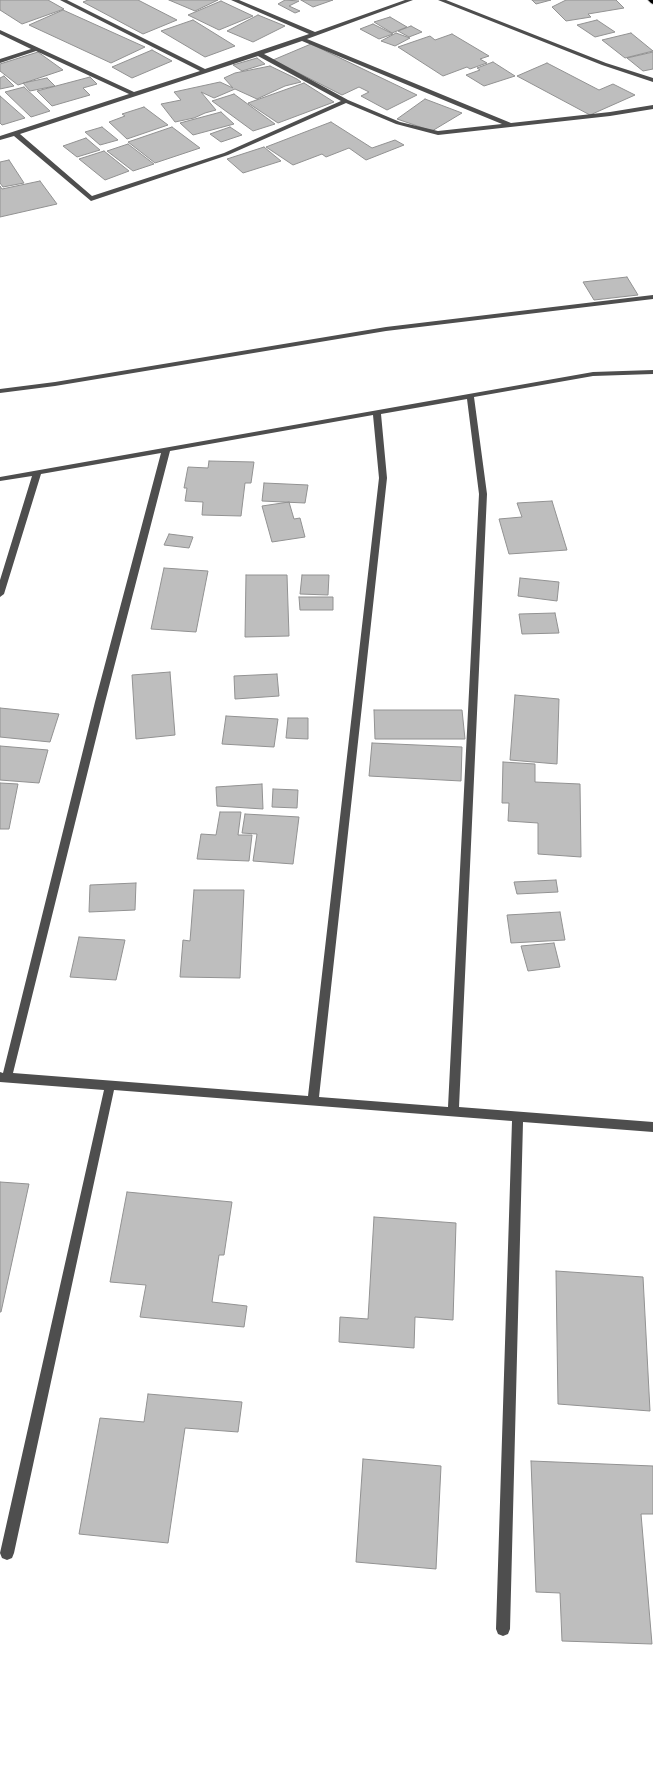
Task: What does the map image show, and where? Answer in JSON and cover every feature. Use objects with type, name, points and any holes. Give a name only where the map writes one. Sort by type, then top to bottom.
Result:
[{"type":"street","points":[[63,0],[204,71]]},
{"type":"street","points":[[234,0],[314,34]]},
{"type":"street","points":[[0,138],[303,39],[410,0]]},
{"type":"street","points":[[441,0],[604,64],[653,80]]},
{"type":"street","points":[[0,32],[133,94]]},
{"type":"street","points":[[303,39],[509,124]]},
{"type":"street","points":[[0,61],[36,49]]},
{"type":"street","points":[[258,54],[346,101],[398,123],[438,133],[610,114],[653,106]]},
{"type":"street","points":[[15,133],[91,200],[226,154],[346,101]]},
{"type":"street","points":[[0,390],[55,384],[386,329],[653,297]]},
{"type":"street","points":[[0,479],[593,374],[653,372]]},
{"type":"street","points":[[453,1112],[483,494],[470,396]]},
{"type":"street","points":[[313,1101],[383,478],[377,412]]},
{"type":"street","points":[[166,450],[4,1077],[653,1127]]},
{"type":"street","points":[[0,594],[37,473]]},
{"type":"street","points":[[8,1554],[110,1085]]},
{"type":"street","points":[[502,1630],[518,1116]]},
{"type":"building","points":[[0,0],[48,0],[64,9],[22,24],[0,10]]},
{"type":"building","points":[[88,0],[138,0],[177,20],[143,34],[83,2]]},
{"type":"building","points":[[169,0],[218,0],[195,11]]},
{"type":"building","points":[[285,0],[299,1],[289,6],[300,11],[295,13],[278,4]]},
{"type":"building","points":[[301,0],[333,0],[313,7]]},
{"type":"building","points":[[532,0],[551,0],[536,4]]},
{"type":"building","points":[[566,0],[616,0],[624,8],[588,14],[591,17],[566,21],[552,7]]},
{"type":"building","points":[[221,1],[253,16],[219,30],[188,15]]},
{"type":"building","points":[[63,10],[145,47],[111,63],[29,25]]},
{"type":"building","points":[[258,15],[285,26],[253,42],[227,31]]},
{"type":"building","points":[[390,17],[407,27],[392,33],[374,22]]},
{"type":"building","points":[[193,20],[235,46],[205,57],[161,31]]},
{"type":"building","points":[[597,20],[615,32],[595,37],[577,25]]},
{"type":"building","points":[[373,24],[393,34],[379,39],[360,29]]},
{"type":"building","points":[[411,26],[422,32],[409,37],[398,31]]},
{"type":"building","points":[[396,33],[410,38],[395,46],[381,41]]},
{"type":"building","points":[[631,33],[653,51],[625,58],[602,40]]},
{"type":"building","points":[[452,34],[489,56],[480,59],[487,63],[470,69],[467,67],[443,76],[398,47],[430,36],[435,40]]},
{"type":"building","points":[[311,44],[417,95],[387,110],[361,96],[369,92],[359,87],[342,95],[273,60]]},
{"type":"building","points":[[152,50],[172,61],[132,78],[112,67]]},
{"type":"building","points":[[38,52],[63,70],[18,85],[0,71],[0,64]]},
{"type":"building","points":[[653,52],[653,69],[643,71],[627,58]]},
{"type":"building","points":[[257,58],[265,64],[242,71],[233,65]]},
{"type":"building","points":[[493,62],[515,76],[484,86],[466,75],[480,70],[477,68]]},
{"type":"building","points":[[547,63],[599,90],[613,84],[635,95],[590,115],[517,76]]},
{"type":"building","points":[[270,66],[301,82],[285,86],[257,99],[235,89],[214,98],[201,92],[216,110],[194,118],[175,122],[161,104],[181,100],[174,92],[220,82],[233,88],[224,78],[235,73]]},
{"type":"building","points":[[4,76],[14,86],[0,89],[0,78]]},
{"type":"building","points":[[90,77],[97,84],[83,88],[90,95],[52,106],[37,91]]},
{"type":"building","points":[[47,78],[55,86],[30,91],[23,83]]},
{"type":"building","points":[[304,83],[334,102],[278,123],[248,103]]},
{"type":"building","points":[[24,87],[50,111],[31,117],[5,92]]},
{"type":"building","points":[[234,94],[275,124],[253,131],[212,101]]},
{"type":"building","points":[[0,96],[25,118],[2,125],[0,123]]},
{"type":"building","points":[[425,99],[462,113],[432,131],[397,119]]},
{"type":"building","points":[[144,107],[168,125],[127,139],[109,122],[125,116],[122,114]]},
{"type":"building","points":[[221,112],[234,124],[193,135],[180,123]]},
{"type":"building","points":[[331,122],[372,148],[395,140],[404,145],[366,160],[349,148],[326,157],[322,154],[293,165],[266,147]]},
{"type":"building","points":[[102,127],[118,140],[100,145],[85,132]]},
{"type":"building","points":[[172,127],[200,148],[155,163],[128,142]]},
{"type":"building","points":[[230,127],[242,135],[221,142],[210,134]]},
{"type":"building","points":[[86,138],[100,150],[77,157],[63,146]]},
{"type":"building","points":[[128,144],[154,164],[133,171],[107,151]]},
{"type":"building","points":[[264,147],[281,161],[243,173],[227,159]]},
{"type":"building","points":[[104,151],[129,171],[105,180],[79,159]]},
{"type":"building","points":[[9,160],[24,183],[3,187],[0,183],[0,162]]},
{"type":"building","points":[[40,181],[57,204],[0,217],[0,186],[2,189]]},
{"type":"building","points":[[627,277],[638,295],[594,300],[583,282]]},
{"type":"building","points":[[209,461],[254,462],[251,483],[245,483],[241,516],[202,515],[203,502],[185,501],[187,488],[184,488],[188,467],[208,468]]},
{"type":"building","points":[[264,483],[308,485],[305,503],[262,501]]},
{"type":"building","points":[[552,501],[567,550],[509,554],[499,519],[522,517],[517,503]]},
{"type":"building","points":[[289,502],[294,519],[300,518],[305,537],[272,542],[262,506]]},
{"type":"building","points":[[169,534],[193,537],[189,548],[164,545]]},
{"type":"building","points":[[164,568],[208,571],[196,632],[151,629]]},
{"type":"building","points":[[246,575],[287,575],[289,636],[245,637]]},
{"type":"building","points":[[302,575],[329,575],[328,595],[300,594]]},
{"type":"building","points":[[520,578],[559,582],[557,601],[518,596]]},
{"type":"building","points":[[299,597],[333,597],[333,610],[300,610]]},
{"type":"building","points":[[555,613],[559,633],[522,634],[519,614]]},
{"type":"building","points":[[170,672],[175,735],[136,739],[132,675]]},
{"type":"building","points":[[277,674],[279,696],[235,699],[234,676]]},
{"type":"building","points":[[515,695],[559,699],[557,764],[510,760]]},
{"type":"building","points":[[0,708],[59,714],[50,742],[0,737]]},
{"type":"building","points":[[374,710],[462,710],[465,739],[375,739]]},
{"type":"building","points":[[226,716],[278,719],[274,747],[222,744]]},
{"type":"building","points":[[288,718],[308,718],[308,739],[286,738]]},
{"type":"building","points":[[372,743],[462,747],[461,781],[369,776]]},
{"type":"building","points":[[0,746],[48,750],[39,783],[0,780]]},
{"type":"building","points":[[503,762],[535,764],[535,782],[580,784],[581,857],[538,854],[538,823],[508,821],[509,803],[502,803]]},
{"type":"building","points":[[0,783],[18,784],[9,829],[0,829]]},
{"type":"building","points":[[262,784],[263,809],[217,806],[216,787]]},
{"type":"building","points":[[273,789],[298,790],[297,808],[272,807]]},
{"type":"building","points":[[220,812],[241,812],[238,835],[252,835],[249,861],[197,859],[201,834],[216,835]]},
{"type":"building","points":[[245,814],[299,817],[293,864],[253,861],[257,834],[242,833]]},
{"type":"building","points":[[556,880],[558,892],[517,894],[514,882]]},
{"type":"building","points":[[136,883],[135,910],[89,912],[90,885]]},
{"type":"building","points":[[194,890],[244,890],[240,978],[180,977],[183,940],[190,941]]},
{"type":"building","points":[[560,912],[565,940],[511,943],[507,915]]},
{"type":"building","points":[[79,937],[125,940],[116,980],[70,977]]},
{"type":"building","points":[[554,943],[560,967],[528,971],[521,946]]},
{"type":"building","points":[[0,1182],[29,1184],[1,1312],[0,1312]]},
{"type":"building","points":[[127,1192],[232,1202],[224,1255],[219,1255],[212,1302],[247,1306],[244,1327],[140,1317],[146,1285],[110,1282]]},
{"type":"building","points":[[374,1217],[456,1223],[453,1320],[415,1317],[414,1348],[339,1342],[340,1317],[368,1319]]},
{"type":"building","points":[[556,1271],[643,1277],[650,1411],[558,1404]]},
{"type":"building","points":[[148,1394],[242,1402],[238,1432],[185,1428],[168,1543],[79,1534],[100,1418],[144,1422]]},
{"type":"building","points":[[363,1459],[441,1466],[436,1569],[356,1562]]},
{"type":"building","points":[[531,1461],[653,1466],[653,1514],[641,1514],[652,1644],[562,1641],[560,1593],[536,1592]]}]
